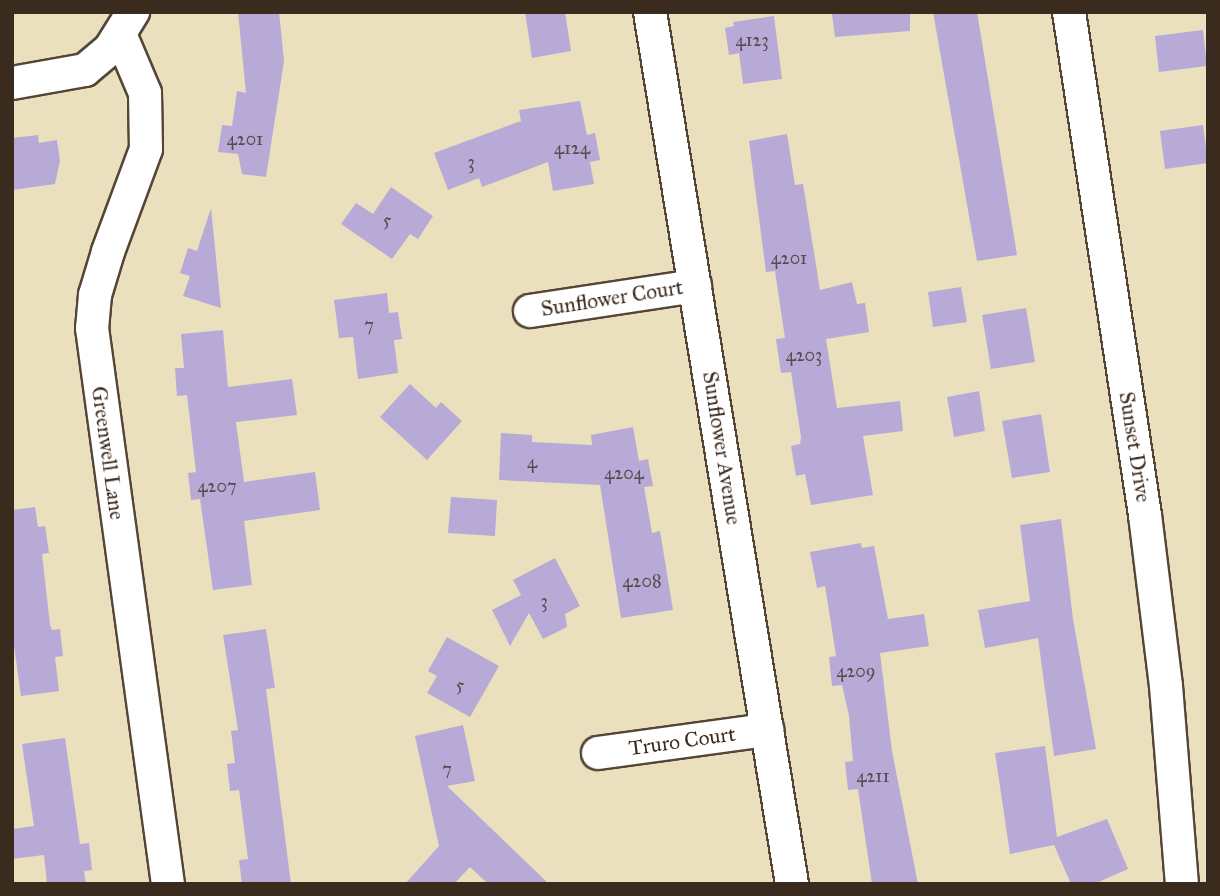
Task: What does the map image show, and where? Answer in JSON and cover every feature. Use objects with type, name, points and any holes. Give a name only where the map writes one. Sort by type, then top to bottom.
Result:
[{"type":"street","name":"Sunflower Avenue","points":[[650,12],[792,884]]},
{"type":"street","name":"Sunset Drive","points":[[1069,12],[1145,515],[1169,713],[1182,884]]},
{"type":"street","points":[[12,83],[85,70],[110,49],[127,23]]},
{"type":"street","name":"Greenwell Lane","points":[[127,23],[145,93],[146,149],[95,295],[92,328],[168,884]]},
{"type":"street","name":"Sunflower Court","points":[[530,311],[695,286]]},
{"type":"street","name":"Truro Court","points":[[598,753],[767,730]]},
{"type":"building","points":[[238,12],[279,12],[284,61],[266,177],[242,174],[238,154],[218,152],[222,125],[232,126],[237,91],[246,93]]},
{"type":"building","points":[[525,12],[565,12],[571,51],[532,58]]},
{"type":"building","points":[[910,12],[910,31],[835,37],[832,14]]},
{"type":"building","points":[[933,12],[977,12],[1017,255],[977,261]]},
{"type":"building","points":[[774,16],[782,79],[743,84],[739,53],[729,55],[725,28],[734,26],[733,22]]},
{"type":"building","points":[[1203,30],[1207,66],[1159,72],[1155,36]]},
{"type":"building","points":[[580,101],[587,135],[595,133],[600,160],[590,162],[594,184],[553,191],[548,162],[482,187],[479,178],[448,190],[434,153],[521,121],[519,110]]},
{"type":"building","points":[[1203,125],[1208,163],[1165,169],[1160,131]]},
{"type":"building","points":[[787,134],[795,185],[803,184],[820,290],[852,282],[857,304],[865,303],[869,332],[826,339],[837,408],[900,401],[903,431],[863,436],[873,495],[811,505],[805,474],[796,476],[791,446],[800,444],[801,437],[791,372],[781,373],[776,339],[785,338],[775,271],[766,272],[749,141]]},
{"type":"building","points":[[38,135],[39,143],[57,140],[60,161],[55,184],[12,190],[12,138]]},
{"type":"building","points":[[391,187],[433,216],[418,239],[410,234],[392,259],[341,224],[356,203],[373,214]]},
{"type":"building","points":[[211,208],[221,308],[183,296],[190,276],[180,273],[188,248],[197,251]]},
{"type":"building","points":[[961,287],[967,322],[933,327],[928,292]]},
{"type":"building","points":[[387,293],[389,313],[398,312],[402,339],[394,340],[398,373],[358,379],[353,337],[339,338],[334,300]]},
{"type":"building","points":[[1026,308],[1035,362],[991,369],[982,315]]},
{"type":"building","points":[[223,330],[228,387],[292,379],[297,415],[236,422],[244,482],[315,472],[320,510],[244,521],[252,585],[213,590],[200,499],[191,500],[188,473],[196,472],[187,395],[177,396],[175,368],[184,368],[181,334]]},
{"type":"building","points":[[410,384],[436,408],[441,402],[462,421],[427,460],[380,417]]},
{"type":"building","points":[[979,391],[985,431],[954,437],[947,397]]},
{"type":"building","points":[[1041,414],[1050,472],[1012,478],[1002,421]]},
{"type":"building","points":[[633,427],[639,461],[648,459],[653,486],[644,487],[652,533],[660,531],[673,610],[621,618],[600,485],[499,480],[501,433],[532,435],[532,442],[592,445],[591,435]]},
{"type":"building","points":[[451,497],[497,500],[495,536],[448,533]]},
{"type":"building","points":[[35,507],[38,527],[45,526],[49,553],[42,554],[50,625],[52,630],[60,629],[63,656],[55,657],[59,691],[21,696],[12,631],[12,510]]},
{"type":"building","points":[[1061,519],[1073,619],[1096,749],[1054,756],[1038,638],[985,648],[978,610],[1030,601],[1020,525]]},
{"type":"building","points":[[861,543],[862,548],[874,546],[888,619],[924,614],[929,646],[880,653],[892,751],[918,884],[872,884],[858,789],[848,790],[845,762],[853,761],[849,716],[842,685],[832,686],[829,657],[836,656],[825,586],[817,588],[810,552]]},
{"type":"building","points":[[555,558],[580,606],[565,614],[567,627],[543,639],[529,613],[510,646],[492,610],[521,595],[513,580]]},
{"type":"building","points":[[266,629],[275,688],[266,689],[291,884],[242,884],[239,860],[248,859],[239,790],[230,791],[227,764],[235,763],[231,731],[238,730],[223,635]]},
{"type":"building","points":[[447,637],[499,666],[470,717],[427,693],[437,676],[428,671]]},
{"type":"building","points":[[463,725],[475,781],[447,786],[549,884],[488,884],[470,867],[454,884],[405,884],[439,846],[415,736]]},
{"type":"building","points":[[65,738],[80,844],[89,843],[92,870],[84,871],[86,884],[47,884],[44,855],[12,859],[12,829],[34,826],[22,744]]},
{"type":"building","points":[[1045,746],[1057,837],[1107,819],[1128,869],[1094,884],[1071,884],[1054,845],[1010,854],[995,753]]}]
